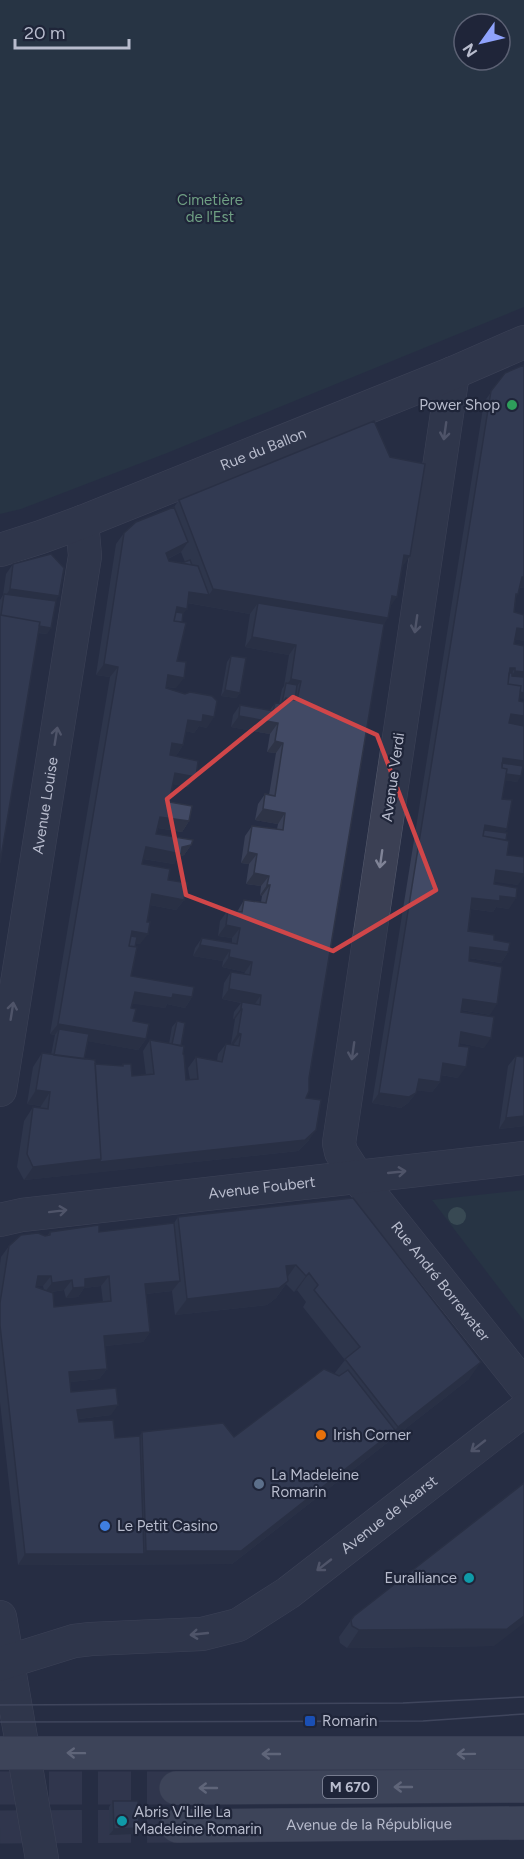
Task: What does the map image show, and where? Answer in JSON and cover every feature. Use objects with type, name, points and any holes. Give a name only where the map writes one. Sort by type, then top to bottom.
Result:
[{"type":"main road","points":[[12,1753],[524,1753]]},
{"type":"main road","name":"M 670","points":[[176,1788],[524,1786]]},
{"type":"main road","name":"Avenue de la République","points":[[177,1826],[524,1823]]},
{"type":"main road","points":[[457,1824],[524,1831]]},
{"type":"street","name":"Rue du Ballon","points":[[0,550],[82,522],[453,373],[524,342]]},
{"type":"street","name":"Avenue Verdi","points":[[357,1176],[341,1152],[339,1143],[453,373]]},
{"type":"street","name":"Avenue Louise","points":[[0,1090],[85,556],[82,522]]},
{"type":"street","name":"Avenue Foubert","points":[[0,1220],[22,1215],[524,1158]]},
{"type":"street","name":"Rue André Borrewater","points":[[357,1176],[524,1386]]},
{"type":"street","name":"Avenue de Kaarst","points":[[4,1663],[83,1640],[202,1634],[238,1625],[298,1586],[524,1410]]},
{"type":"street","points":[[0,1617],[12,1753],[42,1859]]},
{"type":"highlighted area","points":[[293,697],[377,735],[436,890],[333,951],[186,895],[167,799]]},
{"type":"green space","name":"Cimetière de l'Est","points":[[0,0],[524,0],[524,307],[167,453],[21,509],[0,514]]},
{"type":"green space","points":[[524,1190],[524,1321],[432,1200]]},
{"type":"building","points":[[524,365],[524,577],[522,577],[518,594],[516,594],[514,612],[524,615],[524,629],[517,628],[514,644],[524,646],[524,672],[510,668],[508,684],[521,686],[519,701],[524,702],[524,716],[511,714],[509,723],[524,726],[524,761],[503,758],[502,768],[507,769],[502,799],[512,800],[507,829],[485,825],[483,836],[509,841],[507,855],[524,857],[524,874],[496,870],[494,884],[517,888],[516,898],[500,896],[500,901],[472,898],[468,931],[494,935],[494,940],[510,943],[508,952],[470,947],[469,961],[502,967],[497,1004],[463,999],[461,1012],[494,1017],[491,1038],[461,1032],[459,1046],[469,1047],[466,1067],[443,1063],[440,1082],[419,1079],[416,1093],[409,1097],[379,1093],[491,391],[505,373]]},
{"type":"building","points":[[374,421],[390,457],[425,464],[410,556],[404,555],[397,597],[392,596],[388,618],[213,589],[179,500]]},
{"type":"building","points":[[174,507],[188,542],[166,553],[169,561],[198,566],[209,595],[189,592],[187,609],[177,607],[174,621],[186,623],[177,661],[186,662],[184,678],[168,675],[166,688],[185,694],[190,692],[212,696],[217,701],[214,717],[203,715],[202,722],[188,720],[183,745],[172,743],[170,755],[198,761],[196,777],[175,773],[169,802],[192,806],[189,821],[160,817],[156,834],[193,840],[191,845],[182,847],[181,854],[146,847],[142,864],[170,869],[168,880],[187,883],[184,900],[152,894],[147,922],[150,922],[148,934],[132,931],[129,946],[137,947],[131,976],[194,987],[192,997],[173,994],[172,998],[135,992],[131,1008],[136,1009],[133,1021],[149,1024],[146,1039],[58,1024],[118,667],[104,664],[124,533],[136,522]]},
{"type":"building","points":[[51,554],[64,568],[59,596],[10,589],[13,564]]},
{"type":"building","points":[[190,560],[192,565],[182,563]]},
{"type":"building","points":[[4,594],[56,601],[51,628],[39,626],[40,622],[1,615]]},
{"type":"building","points":[[258,603],[384,624],[309,1078],[309,1091],[306,1098],[321,1100],[316,1130],[305,1140],[99,1162],[101,1159],[95,1064],[123,1066],[123,1064],[131,1064],[132,1076],[154,1074],[150,1040],[184,1046],[186,1080],[198,1079],[196,1057],[222,1062],[226,1044],[239,1046],[241,1034],[238,1033],[242,1002],[260,1005],[261,995],[229,989],[231,972],[250,975],[252,962],[229,957],[230,950],[200,945],[202,938],[237,944],[240,928],[226,925],[228,910],[242,912],[244,900],[266,903],[270,885],[267,885],[269,876],[254,873],[257,854],[248,852],[252,826],[283,830],[285,813],[263,809],[265,794],[275,796],[283,743],[275,741],[278,723],[239,716],[240,705],[273,711],[275,703],[285,704],[286,698],[297,700],[301,681],[291,679],[296,645],[252,637]]},
{"type":"building","points":[[176,612],[183,613],[182,622],[174,621]]},
{"type":"building","points":[[0,615],[40,622],[0,863]]},
{"type":"building","points":[[231,656],[246,658],[240,693],[225,690]]},
{"type":"building","points":[[509,673],[512,673],[512,676],[524,677],[524,693],[520,692],[521,686],[508,684]]},
{"type":"building","points":[[286,683],[297,685],[295,700],[286,698],[282,703]]},
{"type":"building","points":[[502,763],[523,766],[521,776],[506,774],[507,769],[502,768]]},
{"type":"building","points":[[484,830],[507,833],[506,840],[483,836]]},
{"type":"building","points":[[131,936],[137,937],[135,947],[129,946]]},
{"type":"building","points":[[177,1021],[185,1023],[181,1046],[172,1044]]},
{"type":"building","points":[[59,1029],[89,1034],[84,1059],[54,1055]]},
{"type":"building","points":[[42,1053],[95,1060],[101,1159],[33,1167],[27,1154],[33,1107],[48,1109],[50,1092],[36,1090]]},
{"type":"building","points":[[516,1056],[524,1057],[524,1116],[506,1118]]},
{"type":"building","points":[[353,1198],[481,1362],[398,1427],[345,1359],[360,1347],[314,1290],[318,1285],[309,1273],[306,1276],[296,1265],[286,1266],[288,1281],[279,1288],[187,1299],[178,1217]]},
{"type":"building","points":[[174,1223],[180,1281],[145,1284],[150,1332],[104,1336],[107,1369],[69,1372],[71,1392],[116,1388],[118,1405],[77,1410],[79,1422],[113,1420],[115,1438],[140,1436],[144,1554],[25,1554],[0,1325],[0,1303],[9,1246],[21,1235],[38,1233],[45,1236],[50,1235],[50,1232],[99,1225],[99,1232]],"holes":[[[38,1276],[51,1276],[52,1283],[72,1280],[73,1288],[85,1287],[85,1279],[109,1276],[111,1301],[54,1307],[53,1293],[36,1287]]]},
{"type":"building","points":[[324,1369],[339,1376],[348,1370],[395,1430],[241,1551],[146,1551],[142,1432],[223,1423],[234,1437]]},
{"type":"building","name":"Euralliance","points":[[524,1483],[524,1616],[507,1629],[359,1630],[352,1626],[351,1620],[354,1616]]},
{"type":"building","name":"Abris V'Lille La Madeleine Romarin","points":[[113,1801],[138,1801],[139,1828],[114,1829]]},
{"type":"tunnel","points":[[0,1788],[176,1788]]},
{"type":"tunnel","points":[[0,1827],[177,1826]]},
{"type":"tram line","points":[[0,1705],[403,1703],[524,1697]]},
{"type":"tram line","points":[[0,1722],[423,1721],[524,1714]]},
{"type":"place","name":"Power Shop","points":[[512,405]]},
{"type":"place","name":"Irish Corner","points":[[321,1435]]},
{"type":"place","name":"La Madeleine Romarin","points":[[259,1484]]},
{"type":"place","name":"Le Petit Casino","points":[[105,1526]]},
{"type":"place","name":"Euralliance","points":[[469,1578]]},
{"type":"place","name":"Romarin","points":[[310,1721]]},
{"type":"place","name":"Abris V'Lille La Madeleine Romarin","points":[[122,1821]]}]
